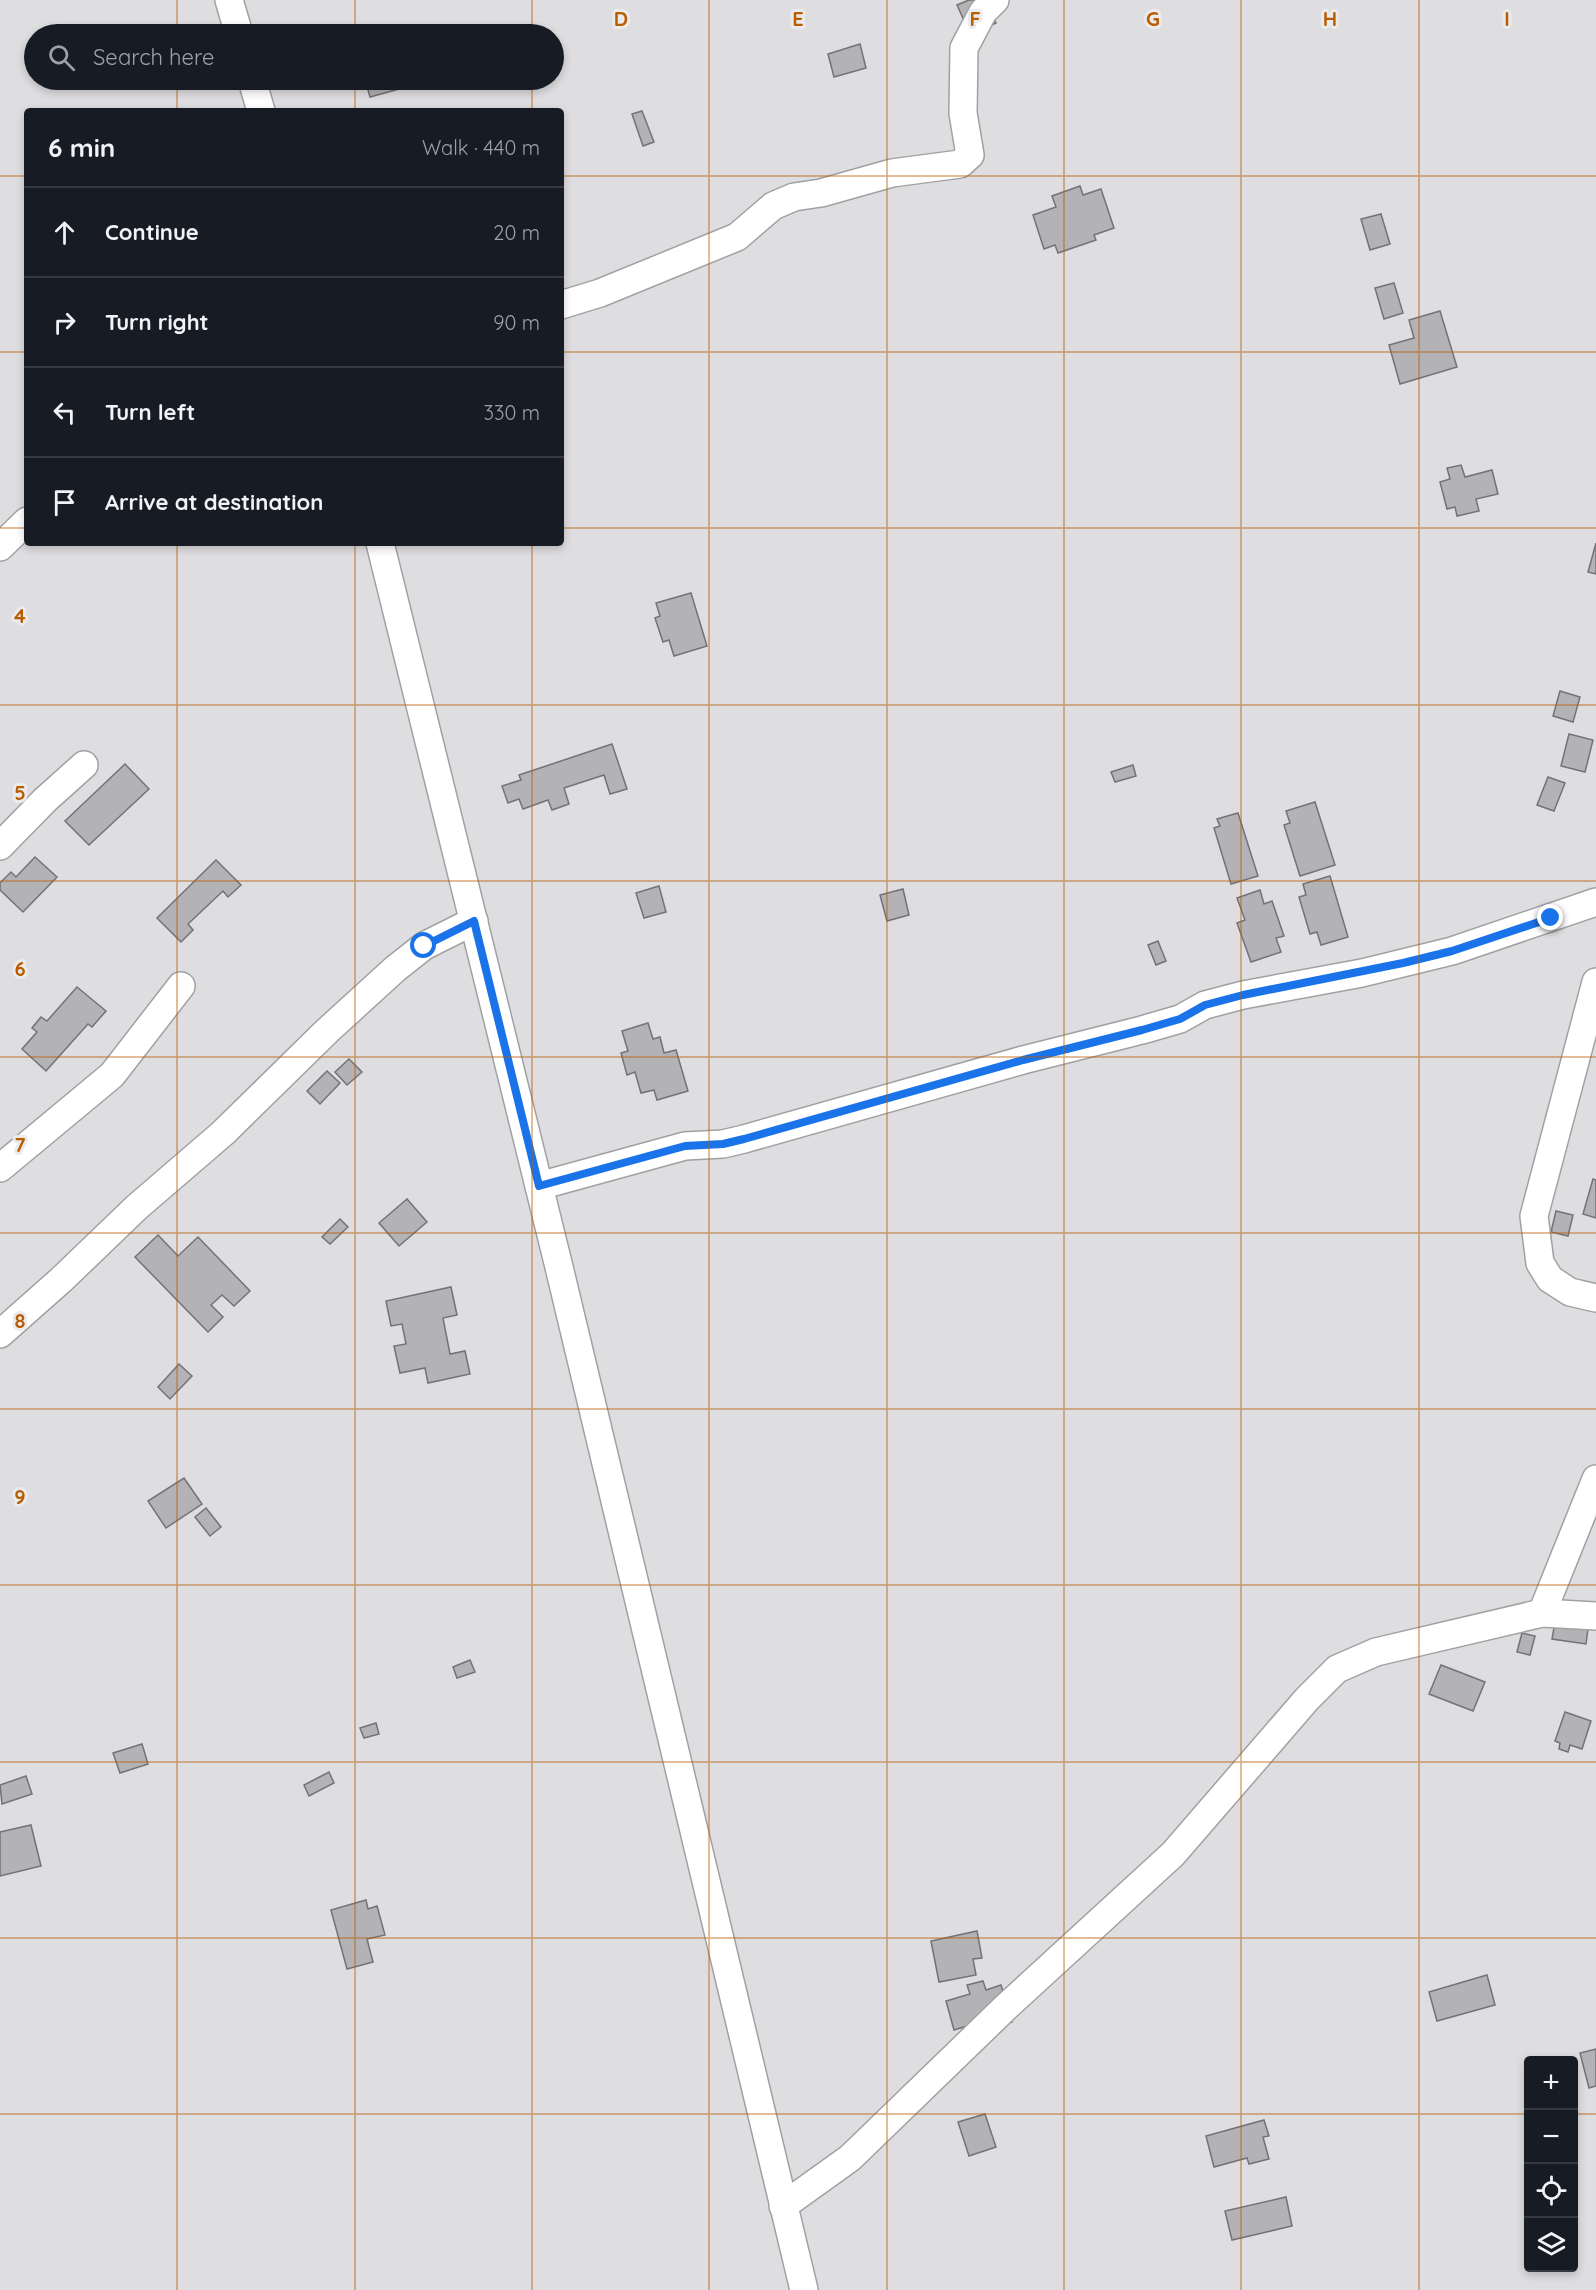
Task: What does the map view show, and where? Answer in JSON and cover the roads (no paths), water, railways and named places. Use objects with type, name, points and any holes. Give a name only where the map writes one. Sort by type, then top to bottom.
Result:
[{"type":"street","points":[[229,0],[236,24]]},
{"type":"street","points":[[564,304],[600,293],[737,237],[773,206],[794,196],[821,193],[892,173],[960,164],[970,155],[963,112],[964,48],[983,12],[995,0]]},
{"type":"street","points":[[255,90],[260,108]]},
{"type":"street","points":[[0,547],[24,524]]},
{"type":"street","points":[[381,546],[539,1186],[804,2290]]},
{"type":"street","points":[[0,846],[45,800],[84,765]]},
{"type":"street","points":[[539,1186],[685,1146],[723,1144],[744,1139],[1023,1060],[1142,1030],[1180,1019],[1205,1005],[1243,995],[1362,973],[1452,951],[1596,902]]},
{"type":"street","points":[[0,1334],[61,1280],[136,1207],[223,1133],[327,1031],[395,969],[424,946],[474,921]]},
{"type":"street","points":[[1596,982],[1534,1216],[1540,1263],[1550,1279],[1570,1292],[1596,1298]]},
{"type":"street","points":[[0,1168],[112,1075],[181,986]]},
{"type":"street","points":[[1542,1613],[1596,1479]]},
{"type":"street","points":[[783,2206],[850,2158],[1006,2007],[1173,1854],[1307,1699],[1337,1669],[1376,1652],[1542,1613],[1596,1616]]}]
